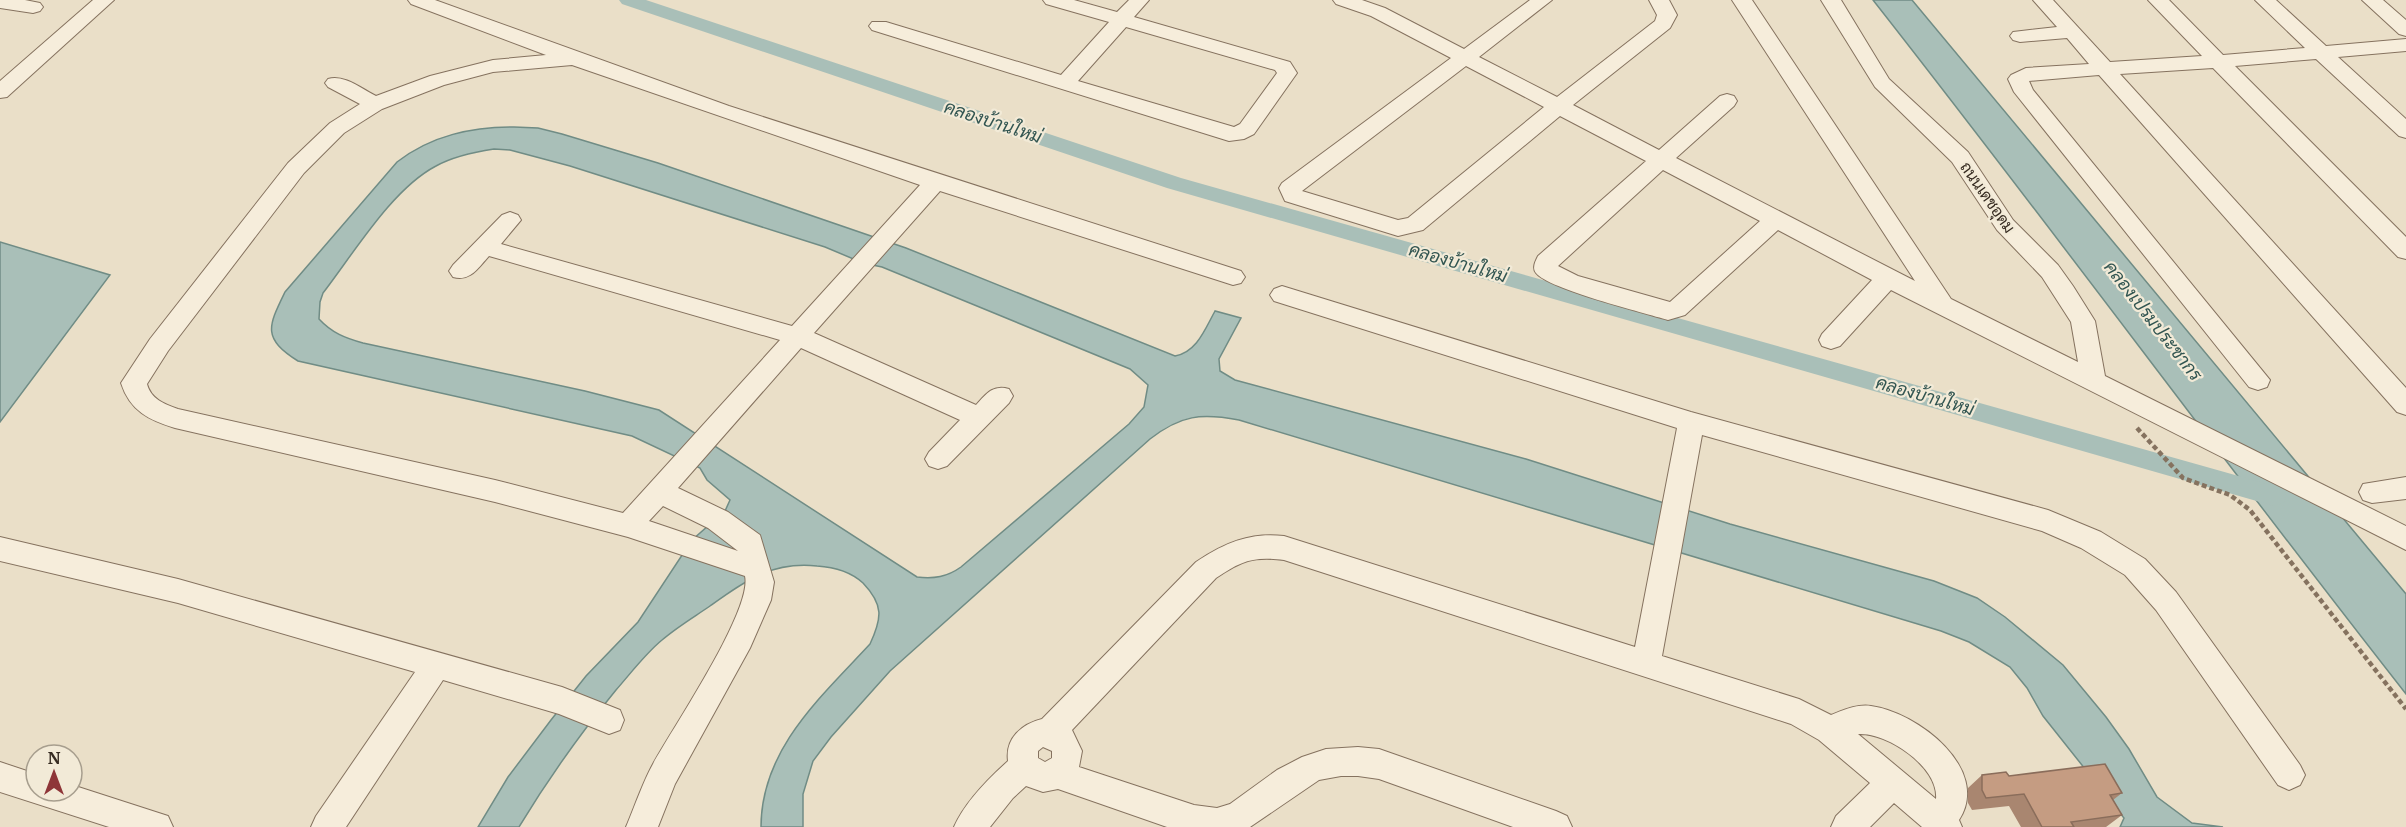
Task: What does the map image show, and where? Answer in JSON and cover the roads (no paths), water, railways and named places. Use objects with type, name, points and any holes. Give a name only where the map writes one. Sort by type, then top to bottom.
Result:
[{"type":"street","points":[[0,92],[104,0]]},
{"type":"street","points":[[418,0],[570,59],[935,182],[1233,277]]},
{"type":"street","points":[[879,26],[1230,134],[1237,134],[1247,129],[1287,73],[1283,66],[1053,0]]},
{"type":"street","points":[[1065,83],[1139,0]]},
{"type":"street","points":[[1343,0],[1387,6],[1466,58],[1888,278],[2406,539]]},
{"type":"street","points":[[1542,0],[1290,188],[1290,194],[1398,228],[1415,225],[1558,106],[1663,24],[1667,15],[1659,0]]},
{"type":"street","points":[[1742,0],[1943,305]]},
{"type":"street","name":"ถนนเดชอุดม","points":[[1831,0],[1882,83],[1960,157],[2005,225],[2050,272],[2065,292],[2083,321],[2093,381]]},
{"type":"street","points":[[2043,0],[2406,405]]},
{"type":"street","points":[[2158,0],[2406,251]]},
{"type":"street","points":[[2265,0],[2406,130]]},
{"type":"street","points":[[2372,0],[2406,30]]},
{"type":"street","points":[[0,2],[33,7]]},
{"type":"street","points":[[2020,36],[2073,32]]},
{"type":"street","points":[[493,66],[511,54],[518,39]]},
{"type":"street","points":[[2258,381],[2019,83],[2020,76],[2406,45]]},
{"type":"street","points":[[570,59],[493,66],[437,80],[375,104],[337,128],[296,168],[140,372],[134,383],[137,396],[153,410],[175,418],[495,491],[628,526],[758,569]]},
{"type":"street","points":[[334,83],[375,104]]},
{"type":"street","points":[[1727,102],[1546,262],[1548,273],[1570,282],[1657,308],[1677,309],[1776,219]]},
{"type":"street","points":[[628,526],[935,182]]},
{"type":"street","points":[[461,271],[510,220]]},
{"type":"street","points":[[484,247],[797,336],[979,417]]},
{"type":"street","points":[[1831,340],[1888,278]]},
{"type":"street","points":[[1282,295],[1691,422],[2048,521],[2091,540],[2135,567],[2166,601],[2289,775]]},
{"type":"street","points":[[938,459],[1000,396]]},
{"type":"street","points":[[1646,665],[1663,562],[1691,422]]},
{"type":"street","points":[[2372,492],[2406,488]]},
{"type":"street","points":[[642,827],[663,776],[740,639],[757,600],[760,582],[750,543],[736,531],[660,492]]},
{"type":"street","points":[[1048,734],[1206,570],[1233,551],[1253,546],[1284,548],[1799,713],[1830,730],[1942,824],[1952,801],[1952,784],[1945,767],[1902,729],[1872,720],[1846,722],[1830,730]]},
{"type":"street","points":[[0,549],[178,591],[562,701],[609,720]]},
{"type":"street","points":[[327,827],[436,666]]},
{"type":"street","points":[[1040,734],[1061,738],[1067,749],[1066,763],[1056,773],[1042,777],[1029,772],[1024,767],[1022,754],[1028,742],[1040,734]]},
{"type":"street","points":[[1056,773],[1118,799],[1201,822],[1220,824],[1235,819],[1315,765],[1333,761],[1354,761],[1379,764],[1556,827]]},
{"type":"street","points":[[970,827],[1002,787],[1024,767]]},
{"type":"street","points":[[0,777],[24,785]]},
{"type":"street","points":[[1846,827],[1894,782]]},
{"type":"street","points":[[81,803],[157,827]]},
{"type":"water","name":"คลองเปรมประชากร","points":[[1873,0],[1912,0],[2406,594],[2406,694],[2007,173]]},
{"type":"water","points":[[514,127],[538,128],[562,134],[658,163],[906,248],[1175,356],[1183,354],[1195,345],[1215,311],[1241,318],[1219,359],[1220,371],[1235,380],[1526,459],[1730,524],[1934,581],[1977,598],[2005,617],[2063,665],[2129,749],[2157,797],[2192,823],[2223,827],[2120,827],[2124,818],[2043,716],[2027,688],[2010,667],[1969,642],[1941,631],[1239,420],[1202,417],[1172,425],[1150,439],[890,671],[831,737],[813,761],[803,794],[803,827],[761,827],[764,799],[771,773],[797,726],[870,644],[877,627],[879,612],[875,598],[870,591],[853,576],[829,568],[801,565],[773,570],[747,581],[668,635],[638,664],[590,723],[553,774],[519,827],[478,827],[508,777],[551,720],[586,676],[638,622],[692,540],[725,511],[730,500],[707,480],[700,468],[632,436],[298,361],[278,345],[272,331],[272,323],[285,292],[397,162],[424,145],[453,134]],"holes":[[[487,150],[510,150],[570,166],[825,247],[863,263],[882,267],[1130,369],[1148,385],[1144,407],[1129,424],[961,567],[940,576],[917,577],[659,410],[585,391],[363,343],[339,334],[319,319],[323,293],[375,223],[404,190],[420,176],[450,160]]]},
{"type":"water","points":[[0,242],[110,275],[0,422]]},
{"type":"waterway","name":"คลองบ้านใหม่","points":[[628,0],[1174,183],[2274,496]]}]
